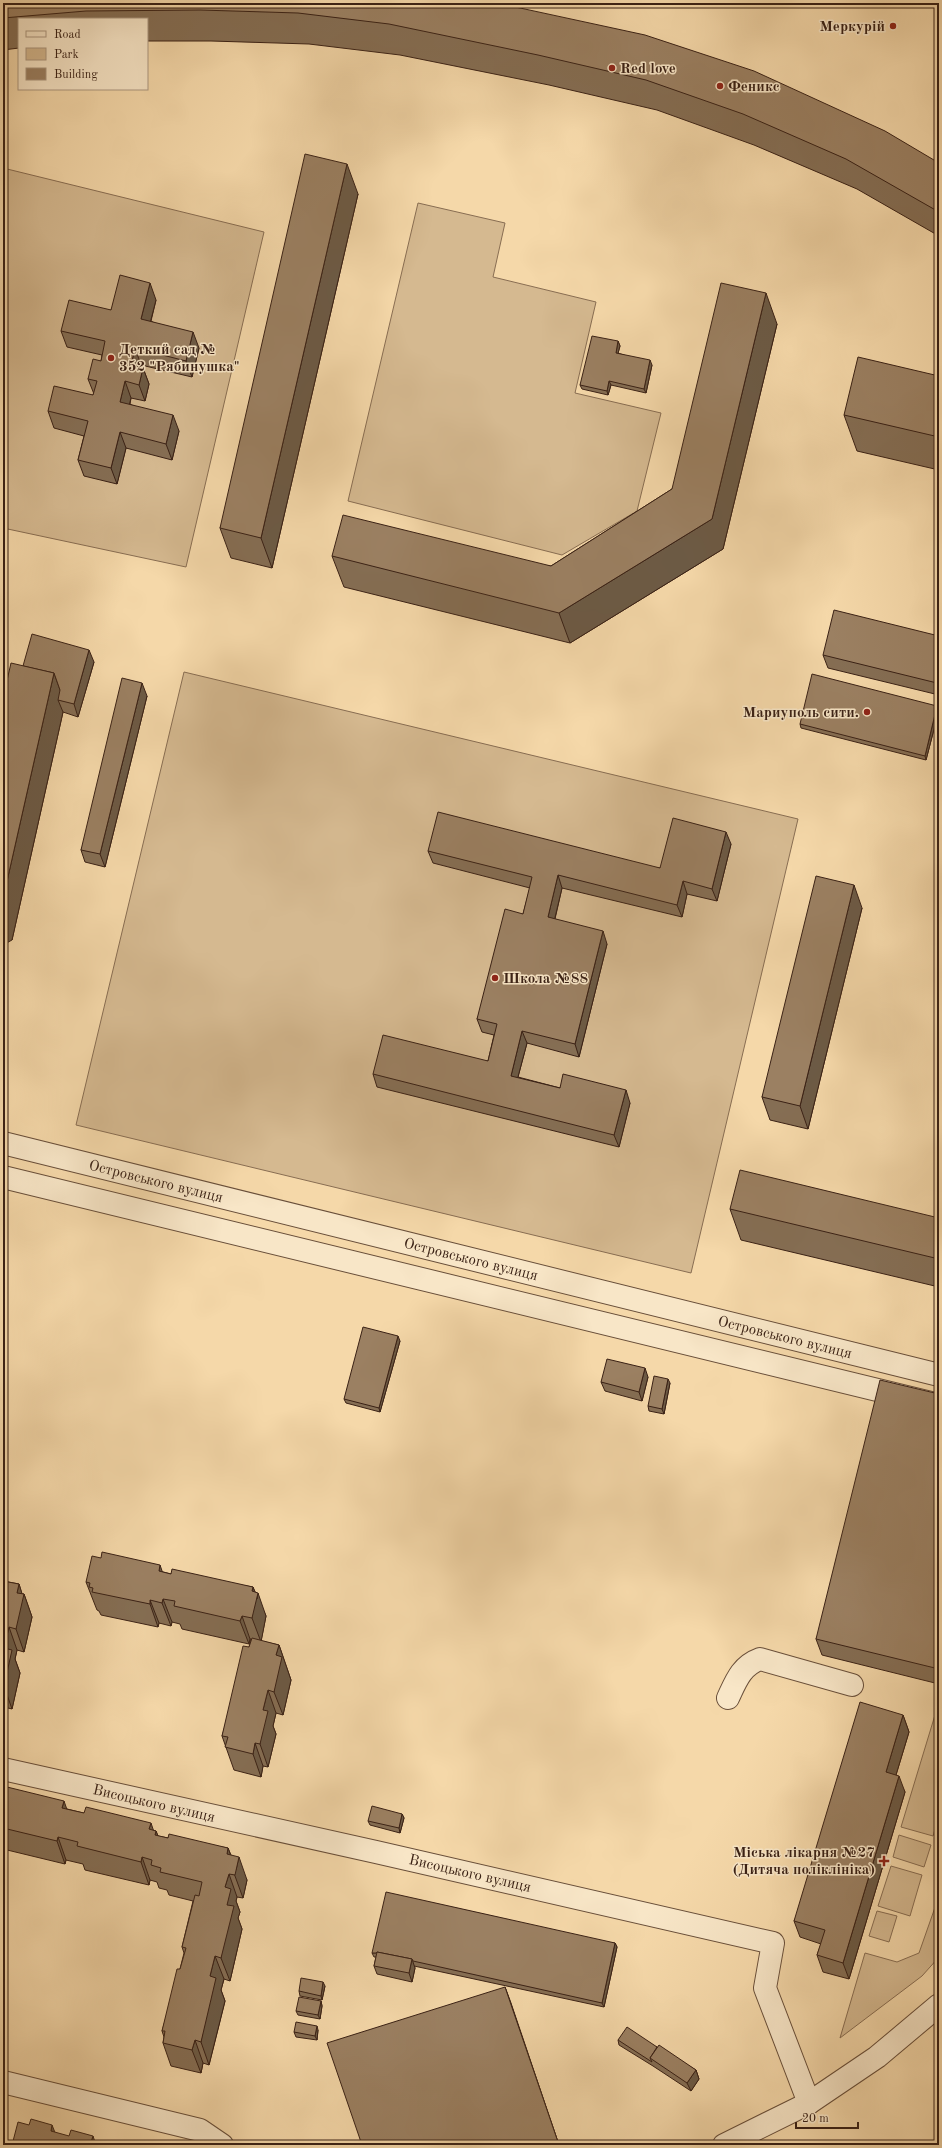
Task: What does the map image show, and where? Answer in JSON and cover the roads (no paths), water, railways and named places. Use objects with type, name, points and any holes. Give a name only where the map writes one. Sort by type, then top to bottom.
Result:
[{"type":"street","name":"Островського вулиця","points":[[3,1143],[939,1375]]},
{"type":"street","name":"Островського вулиця","points":[[3,1177],[939,1405]]},
{"type":"street","points":[[728,1698],[736,1680],[743,1670],[752,1662],[760,1659],[852,1685]]},
{"type":"street","name":"Висоцького вулиця","points":[[3,1769],[384,1853],[772,1943],[765,1988],[809,2103]]},
{"type":"street","points":[[724,2145],[809,2103],[877,2056],[939,2005]]},
{"type":"street","points":[[3,2082],[200,2130],[222,2145]]},
{"type":"place","name":"Меркурій","points":[[893,26]]},
{"type":"place","name":"Red love","points":[[612,68]]},
{"type":"place","name":"Феникс","points":[[720,86]]},
{"type":"place","name":"Деткий сад № 352 \"Рябинушка\"","points":[[111,358]]},
{"type":"place","name":"Мариуполь сити.","points":[[867,712]]},
{"type":"place","name":"Школа №88","points":[[495,978]]},
{"type":"place","name":"Міська лікарня №27 (Дитяча поліклініка)","points":[[884,1861]]}]
